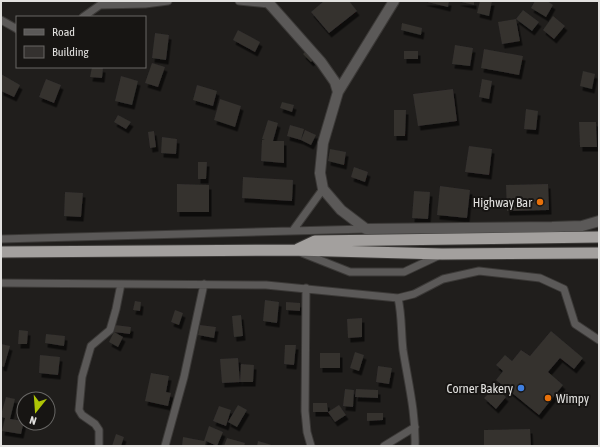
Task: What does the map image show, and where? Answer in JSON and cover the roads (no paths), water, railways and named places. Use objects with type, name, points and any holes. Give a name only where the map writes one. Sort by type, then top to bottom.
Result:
[{"type":"highway","points":[[296,250],[315,241],[599,237]]},
{"type":"highway","points":[[1,252],[296,250],[442,254],[599,253]]},
{"type":"street","points":[[268,2],[321,62],[335,82],[338,92]]},
{"type":"street","points":[[390,4],[338,92],[322,149],[320,173],[323,189],[341,210],[366,229],[582,226],[599,221]]},
{"type":"lane","points":[[84,16],[96,7],[105,4],[145,4],[168,1]]},
{"type":"lane","points":[[238,1],[268,2]]},
{"type":"lane","points":[[1,20],[16,28]]},
{"type":"lane","points":[[294,229],[323,189]]},
{"type":"lane","points":[[1,239],[294,229],[366,229]]},
{"type":"lane","points":[[296,250],[350,272],[404,272],[442,254]]},
{"type":"lane","points":[[1,283],[266,285],[398,298],[414,294],[443,279],[479,271],[540,278],[564,289],[575,324],[599,340]]},
{"type":"lane","points":[[99,446],[99,430],[95,424],[82,415],[79,410],[82,376],[91,346],[110,330],[121,284]]},
{"type":"lane","points":[[165,446],[184,377],[204,284]]},
{"type":"lane","points":[[306,288],[305,411],[307,432],[311,446]]},
{"type":"lane","points":[[398,298],[402,315],[403,350],[408,367],[415,427],[415,446]]},
{"type":"lane","points":[[384,446],[415,427]]},
{"type":"place","name":"Highway Bar","points":[[540,202]]},
{"type":"place","name":"Corner Bakery","points":[[521,388]]},
{"type":"place","name":"Wimpy","points":[[548,398]]}]
